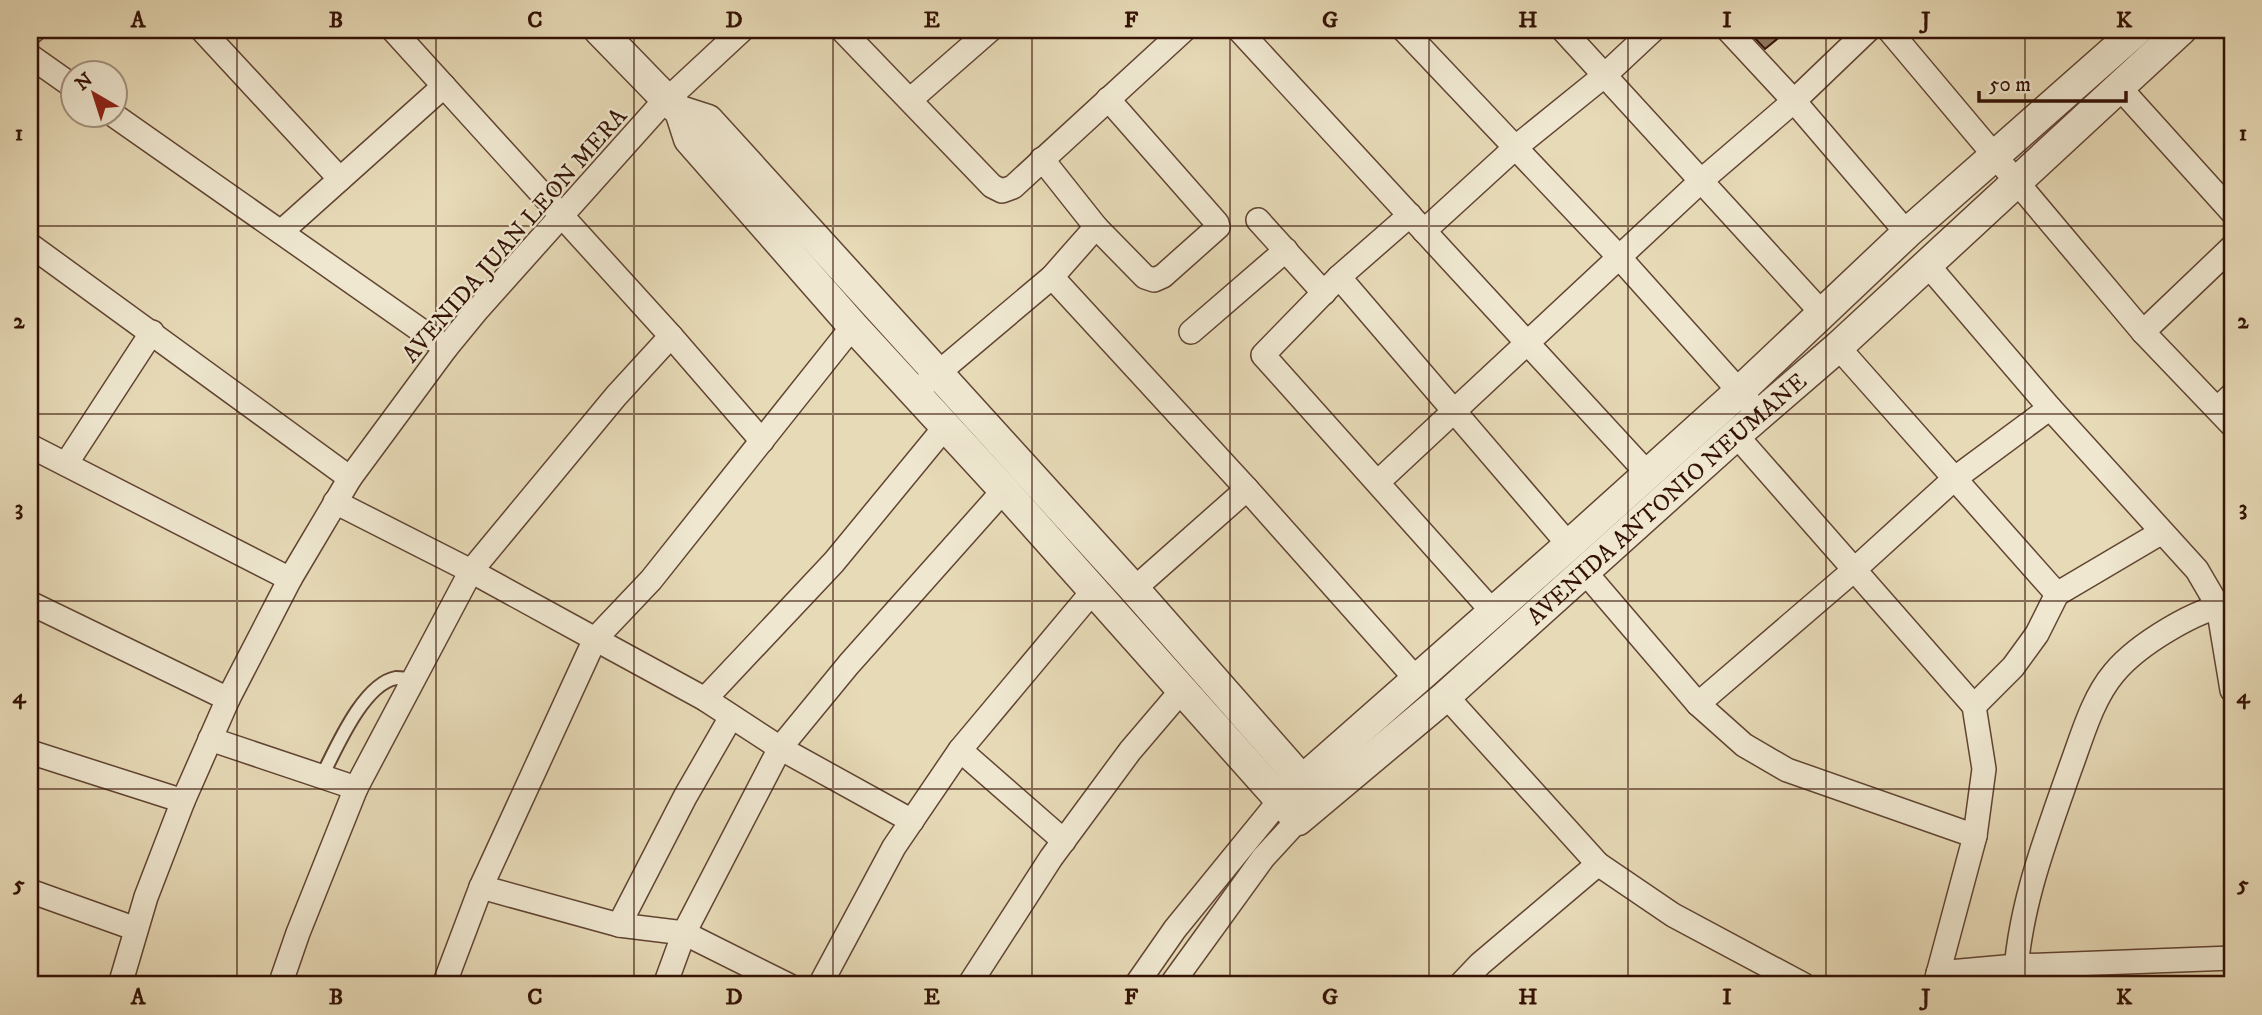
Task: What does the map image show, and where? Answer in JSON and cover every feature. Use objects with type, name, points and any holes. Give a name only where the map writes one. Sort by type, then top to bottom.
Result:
[{"type":"street","points":[[30,33],[34,30]]},
{"type":"street","points":[[202,30],[340,179]]},
{"type":"street","points":[[393,30],[671,336],[762,441]]},
{"type":"street","points":[[599,30],[674,105],[708,120],[939,373],[1134,589],[1300,800]]},
{"type":"street","name":"AVENIDA JUAN LEON MERA","points":[[120,985],[136,929],[210,738],[290,579],[350,478],[478,309],[561,218],[674,105],[742,30]]},
{"type":"street","points":[[842,30],[992,186],[1002,191],[1013,187],[1184,30]]},
{"type":"street","points":[[910,100],[990,30]]},
{"type":"street","points":[[1239,30],[1648,474]]},
{"type":"street","points":[[1404,30],[1619,257],[1761,415]]},
{"type":"street","points":[[1563,30],[1822,313]]},
{"type":"street","points":[[1493,612],[1263,355],[1331,285],[1516,147],[1605,75],[1653,30]]},
{"type":"street","points":[[1728,30],[1794,101],[1907,233]]},
{"type":"street","points":[[1378,482],[1702,180],[1794,101],[1868,30]]},
{"type":"street","points":[[1889,30],[2143,331],[2227,410]]},
{"type":"street","name":"AVENIDA ANTONIO NEUMANE","points":[[1136,985],[1175,929],[1417,680],[1740,391],[1907,233],[2137,30]]},
{"type":"street","name":"AVENIDA ANTONIO NEUMANE","points":[[1171,985],[1263,858],[1300,800],[1446,696],[1838,347],[2181,30]]},
{"type":"street","points":[[30,56],[60,77]]},
{"type":"street","points":[[281,232],[444,86]]},
{"type":"street","points":[[2120,88],[2232,212]]},
{"type":"street","points":[[1042,159],[1096,228],[1146,277],[1154,280],[1163,276],[1218,227],[1108,99]]},
{"type":"street","points":[[674,105],[689,139],[853,326],[1182,690],[1300,800]]},
{"type":"street","points":[[130,126],[446,348]]},
{"type":"street","points":[[1258,220],[1286,250],[1331,285],[1455,411],[1569,545]]},
{"type":"street","points":[[915,393],[1052,277],[1096,228]]},
{"type":"street","points":[[2143,331],[2232,247]]},
{"type":"street","points":[[1191,332],[1286,250]]},
{"type":"street","points":[[33,254],[152,332],[350,478]]},
{"type":"street","points":[[1926,263],[2225,605],[2232,690]]},
{"type":"street","points":[[1052,277],[1247,489],[1417,680]]},
{"type":"street","points":[[444,985],[481,887],[595,639],[651,579],[853,326]]},
{"type":"street","points":[[66,464],[152,332]]},
{"type":"street","points":[[280,985],[356,788],[471,571],[616,396],[671,336]]},
{"type":"street","points":[[1838,347],[2057,594]]},
{"type":"street","points":[[1699,704],[1954,479],[2050,408]]},
{"type":"street","points":[[705,699],[834,562],[945,427]]},
{"type":"street","points":[[1736,435],[1974,706],[1984,769],[1975,836],[1936,979],[2232,958]]},
{"type":"street","points":[[30,446],[290,579]]},
{"type":"street","points":[[1134,589],[1247,489]]},
{"type":"street","points":[[665,985],[684,933],[780,748],[849,664],[1004,490]]},
{"type":"street","points":[[335,502],[471,571],[705,699],[780,748],[912,821]]},
{"type":"street","points":[[1974,706],[2012,667],[2037,634],[2057,594],[2162,532]]},
{"type":"street","points":[[1585,572],[1699,704],[1744,745],[1787,769],[1975,836]]},
{"type":"street","points":[[821,985],[894,848],[960,750],[1093,591]]},
{"type":"street","points":[[30,603],[228,699]]},
{"type":"street","points":[[2015,975],[2033,873],[2094,706],[2114,673],[2149,640],[2225,605]]},
{"type":"street","points":[[969,985],[1064,841],[1130,751],[1182,690]]},
{"type":"street","points":[[1446,696],[1598,864],[1776,980],[1804,985]]},
{"type":"street","points":[[619,925],[691,786],[731,717]]},
{"type":"street","points":[[210,738],[356,788]]},
{"type":"street","points":[[960,750],[1064,841]]},
{"type":"street","points":[[30,752],[183,802]]},
{"type":"street","points":[[1460,985],[1480,964],[1598,864]]},
{"type":"street","points":[[481,887],[619,925],[684,933],[788,985]]},
{"type":"street","points":[[30,891],[136,929]]},
{"type":"lane","points":[[321,776],[358,709],[369,696],[394,678],[413,679]]},
{"type":"building","points":[[1747,30],[1788,30],[1765,49]]}]
